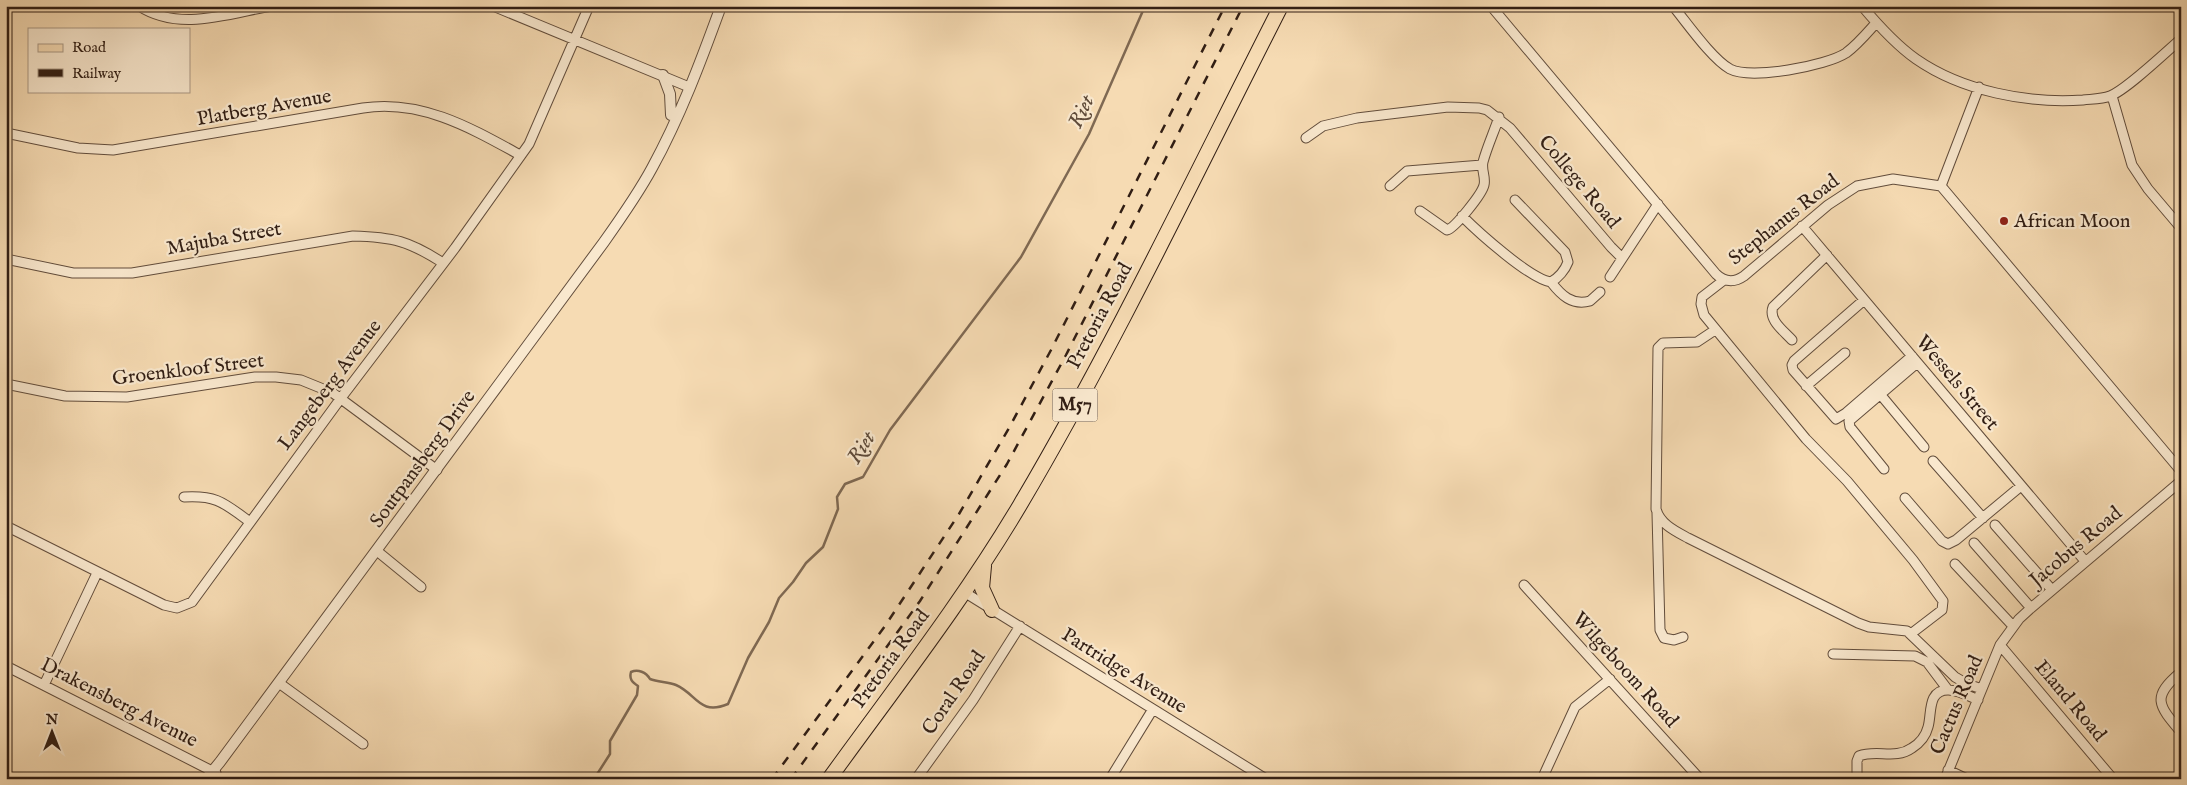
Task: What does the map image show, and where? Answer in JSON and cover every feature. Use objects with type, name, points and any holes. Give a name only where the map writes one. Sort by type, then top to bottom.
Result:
[{"type":"main road","name":"Pretoria Road","points":[[829,779],[964,592],[1052,449],[1105,350],[1281,6]]},
{"type":"main road","points":[[986,558],[982,588],[992,610]]},
{"type":"street","points":[[139,6],[158,17],[176,20],[198,19],[271,6]]},
{"type":"street","points":[[493,6],[686,86]]},
{"type":"street","name":"Langeberg Avenue","points":[[6,526],[164,606],[171,608],[182,607],[196,597],[341,398],[443,263],[534,135],[589,6]]},
{"type":"street","name":"Soutpansberg Drive","points":[[206,779],[213,774],[437,470],[604,242],[636,195],[677,117],[714,6]]},
{"type":"street","name":"Soutpansberg Drive","points":[[648,173],[648,167],[721,6]]},
{"type":"street","name":"Stephanus Road","points":[[1491,6],[1716,274],[1724,280],[1736,281],[1744,276],[1802,226],[1844,194],[1863,184],[1893,179],[1941,186]]},
{"type":"street","points":[[1673,6],[1723,64],[1735,71],[1751,74],[1778,71],[1838,57],[1851,49],[1876,23]]},
{"type":"street","points":[[1862,6],[1876,23],[1917,60],[1939,72],[1978,87],[2048,100],[2068,101],[2112,96],[2181,39]]},
{"type":"street","points":[[663,75],[670,94],[671,115]]},
{"type":"street","points":[[1978,87],[1941,186],[2181,472]]},
{"type":"street","points":[[2112,96],[2132,165],[2148,189],[2181,228]]},
{"type":"street","name":"Platberg Avenue","points":[[6,133],[78,148],[113,150],[369,107],[392,106],[428,112],[475,131],[520,155]]},
{"type":"street","points":[[1306,138],[1317,129],[1334,122],[1435,107],[1479,108],[1499,117],[1482,165],[1485,180],[1482,192],[1451,228],[1447,230],[1420,212]]},
{"type":"street","name":"College Road","points":[[1499,117],[1622,258]]},
{"type":"street","points":[[1390,186],[1407,171],[1482,165]]},
{"type":"street","points":[[1515,200],[1566,252],[1568,262],[1566,266],[1556,279],[1551,282]]},
{"type":"street","name":"College Road","points":[[1610,277],[1658,204]]},
{"type":"street","points":[[1462,216],[1507,255],[1542,279],[1551,282],[1562,296],[1576,302],[1590,301],[1600,292]]},
{"type":"street","name":"Wessels Street","points":[[1802,226],[2085,561]]},
{"type":"street","name":"Majuba Street","points":[[6,259],[73,273],[132,273],[330,239],[360,236],[405,242],[443,263]]},
{"type":"street","points":[[1792,340],[1771,316],[1772,307],[1827,255]]},
{"type":"street","points":[[1724,280],[1705,294],[1701,300],[1704,315],[1806,439],[1847,482],[1941,597],[1944,603],[1942,610],[1912,633]]},
{"type":"street","points":[[1864,300],[1792,363],[1793,370],[1806,386],[1833,417],[1838,418],[1914,359]]},
{"type":"street","points":[[1683,637],[1674,640],[1664,638],[1660,630],[1657,512],[1658,348],[1663,342],[1698,342],[1715,330]]},
{"type":"street","points":[[1806,386],[1845,353]]},
{"type":"street","points":[[1884,469],[1849,424],[1852,417],[1880,394],[1914,359]]},
{"type":"street","name":"Groenkloof Street","points":[[6,384],[65,396],[127,397],[254,377],[276,376],[314,384],[341,398],[437,470]]},
{"type":"street","points":[[1880,394],[1924,447]]},
{"type":"street","points":[[1933,461],[1983,518]]},
{"type":"street","name":"Jacobus Road","points":[[2000,645],[2013,626],[2031,608],[2181,482]]},
{"type":"street","points":[[1905,498],[1945,543],[1953,542],[2021,486]]},
{"type":"street","points":[[184,496],[216,498],[250,522]]},
{"type":"street","points":[[1657,512],[1664,522],[1682,534],[1858,623],[1869,627],[1903,630],[1912,633],[1955,677],[1967,684],[1982,689]]},
{"type":"street","points":[[1996,525],[2052,590]]},
{"type":"street","points":[[1974,544],[2031,608]]},
{"type":"street","points":[[377,551],[422,587]]},
{"type":"street","points":[[1955,564],[2013,626]]},
{"type":"street","points":[[44,685],[97,573]]},
{"type":"street","name":"Wilgeboom Road","points":[[1524,585],[1700,779]]},
{"type":"street","name":"Partridge Avenue","points":[[964,592],[1266,779]]},
{"type":"street","name":"Coral Road","points":[[916,779],[973,700],[1020,626]]},
{"type":"street","name":"Cactus Road","points":[[1947,775],[2000,645]]},
{"type":"street","name":"Eland Road","points":[[2000,645],[2114,779]]},
{"type":"street","points":[[1833,654],[1915,656],[1926,662],[1948,690],[1978,700]]},
{"type":"street","name":"Drakensberg Avenue","points":[[6,666],[213,774]]},
{"type":"street","points":[[2181,672],[2168,683],[2162,691],[2160,699],[2166,714],[2181,732]]},
{"type":"street","points":[[1542,779],[1575,707],[1610,679]]},
{"type":"street","points":[[280,683],[363,744]]},
{"type":"street","points":[[1856,779],[1857,761],[1860,756],[1895,755],[1907,751],[1916,745],[1928,728],[1932,699],[1941,692],[1948,690]]},
{"type":"street","points":[[1110,779],[1153,709]]},
{"type":"street","points":[[1947,775],[1967,779]]},
{"type":"waterway","name":"Riet","points":[[594,779],[610,754],[610,741],[637,695],[638,686],[630,677],[631,672],[642,672],[650,679],[676,685],[704,706],[718,707],[728,704],[748,658],[769,622],[779,598],[806,563],[823,547],[838,509],[837,497],[845,484],[863,477],[890,430],[1021,257],[1089,134],[1145,6]]},
{"type":"railway","points":[[772,779],[885,626],[959,514],[1009,428],[1051,350],[1225,6]]},
{"type":"railway","points":[[791,779],[920,601],[1007,464],[1066,355],[1243,6]]},
{"type":"place","name":"African Moon","points":[[2004,221]]}]
